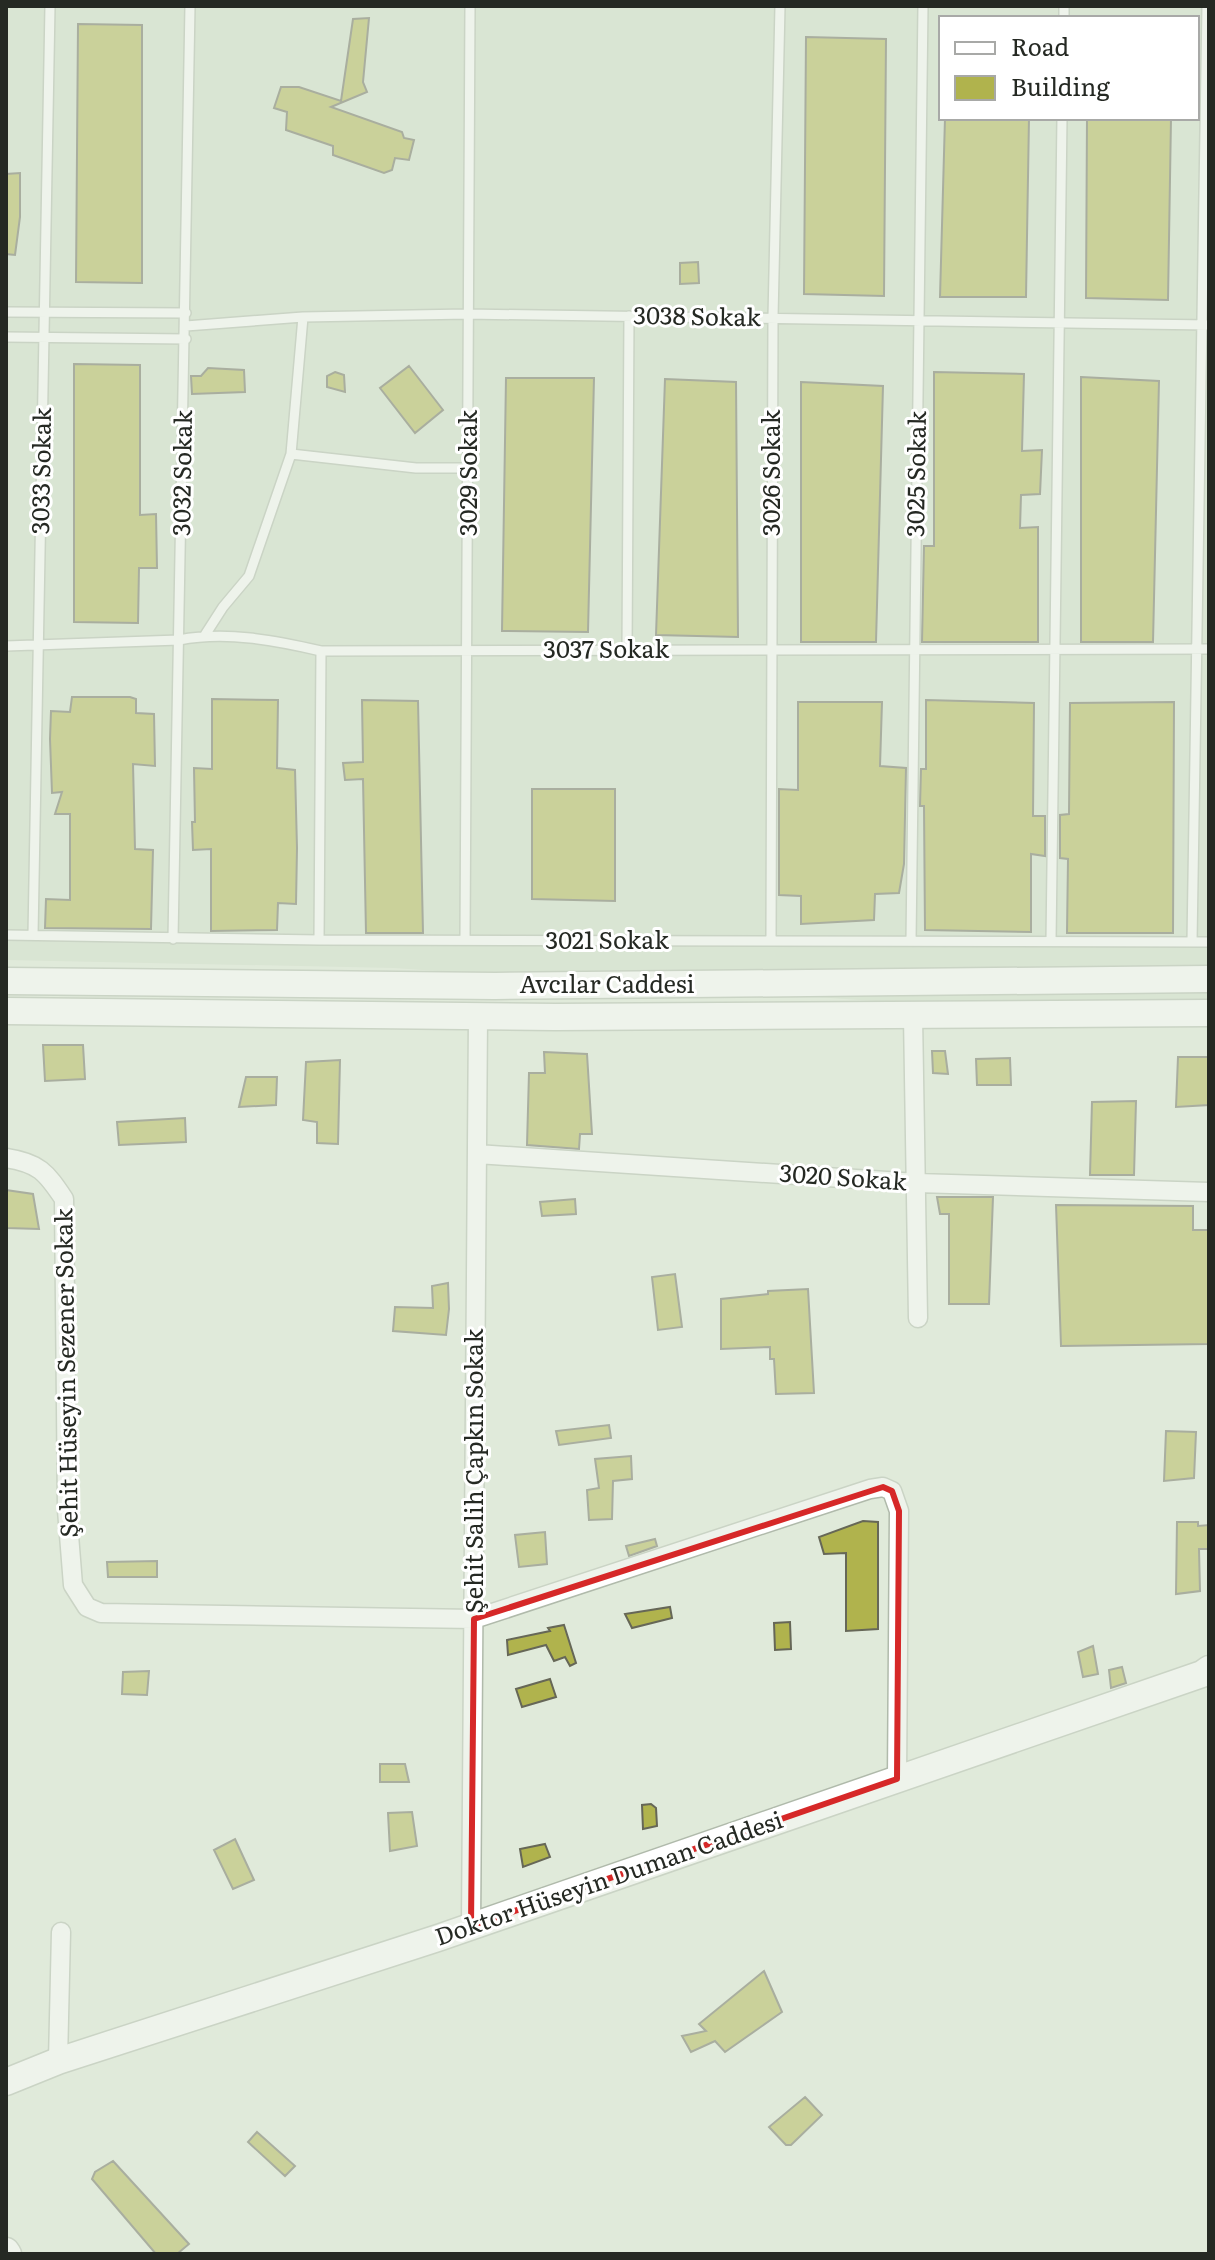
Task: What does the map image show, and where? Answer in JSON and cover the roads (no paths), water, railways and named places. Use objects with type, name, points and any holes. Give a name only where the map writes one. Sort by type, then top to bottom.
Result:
[{"type":"main road","name":"Avcılar Caddesi","points":[[6,981],[495,986],[1209,979]]},
{"type":"main road","name":"Avcılar Caddesi","points":[[6,1011],[478,1016],[1209,1013]]},
{"type":"main road","name":"Doktor Hüseyin Duman Caddesi","points":[[6,2082],[58,2061],[471,1926],[1202,1674],[1209,1669]]},
{"type":"street","name":"Şehit Salih Çapkın Sokak","points":[[471,1926],[478,1016]]},
{"type":"street","points":[[913,1016],[918,1318]]},
{"type":"street","name":"3020 Sokak","points":[[477,1154],[917,1183],[1209,1192]]},
{"type":"street","name":"Şehit Hüseyin Sezener Sokak","points":[[6,1158],[31,1161],[53,1181],[64,1199],[67,1510],[73,1585],[87,1607],[101,1613],[474,1619]]},
{"type":"street","points":[[474,1619],[883,1487],[892,1491],[899,1511],[897,1779]]},
{"type":"street","points":[[58,2061],[61,1932]]},
{"type":"lane","name":"3033 Sokak","points":[[33,935],[50,6]]},
{"type":"lane","name":"3032 Sokak","points":[[173,939],[190,6]]},
{"type":"lane","name":"3029 Sokak","points":[[465,940],[470,468],[467,314],[470,6]]},
{"type":"lane","name":"3026 Sokak","points":[[771,941],[773,317],[780,6]]},
{"type":"lane","name":"3025 Sokak","points":[[911,941],[923,6]]},
{"type":"lane","points":[[1192,942],[1205,324],[1207,6]]},
{"type":"lane","points":[[1051,941],[1062,120]]},
{"type":"lane","points":[[6,312],[186,313]]},
{"type":"lane","name":"3038 Sokak","points":[[186,326],[303,317],[467,314],[1205,324]]},
{"type":"lane","points":[[627,651],[629,316]]},
{"type":"lane","points":[[205,635],[249,576],[291,454],[303,317]]},
{"type":"lane","points":[[6,337],[186,339]]},
{"type":"lane","points":[[291,454],[416,468],[470,468]]},
{"type":"lane","name":"3037 Sokak","points":[[6,646],[179,640],[205,635],[274,640],[321,651],[1209,649]]},
{"type":"lane","points":[[319,940],[321,651]]},
{"type":"lane","name":"3021 Sokak","points":[[6,935],[319,940],[1209,942]]}]
